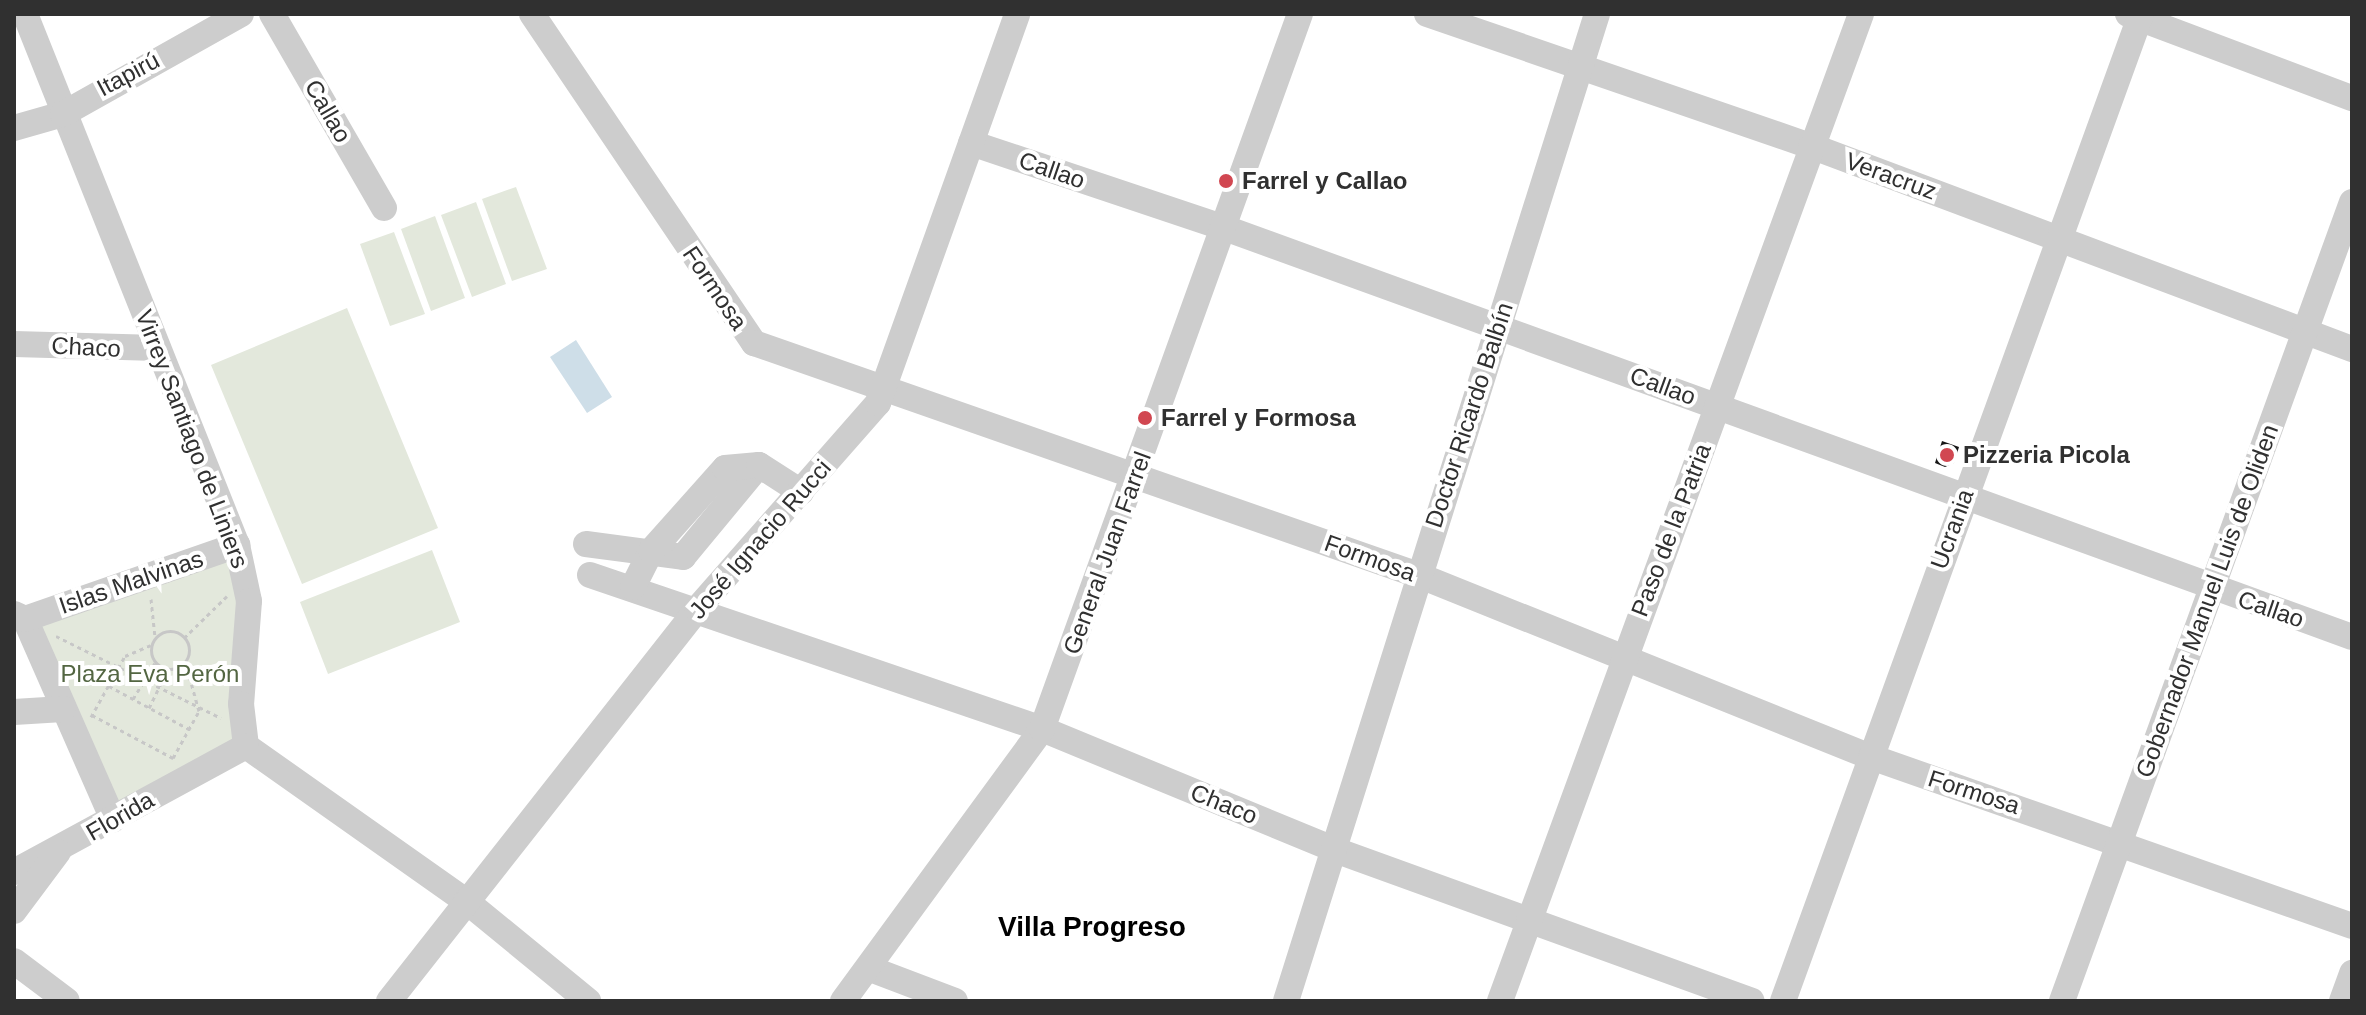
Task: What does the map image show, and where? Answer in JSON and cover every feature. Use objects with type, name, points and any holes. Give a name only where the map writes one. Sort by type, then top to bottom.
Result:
[{"type":"street","name":"Virrey Santiago de Liniers","points":[[25,14],[237,545],[249,601],[244,735]]},
{"type":"street","name":"Itapirú","points":[[14,128],[63,114],[241,14]]},
{"type":"street","name":"Callao","points":[[272,14],[384,208]]},
{"type":"street","name":"Formosa","points":[[532,14],[750,339],[1418,575],[1622,661],[1871,757],[2119,840],[2352,926]]},
{"type":"street","name":"José Ignacio Rucci","points":[[389,1001],[697,609],[801,492],[886,385],[1017,14]]},
{"type":"street","name":"General Juan Farrel","points":[[843,1001],[1042,729],[1300,14]]},
{"type":"street","name":"Veracruz","points":[[1427,14],[1811,146],[2352,349]]},
{"type":"street","name":"Doctor Ricardo Balbín","points":[[1286,1001],[1597,14]]},
{"type":"street","name":"Paso de la Patria","points":[[1500,1001],[1861,14]]},
{"type":"street","points":[[2137,15],[2352,98]]},
{"type":"street","name":"Ucrania","points":[[1783,1001],[1963,499],[2061,240],[2137,15]]},
{"type":"street","name":"Callao","points":[[971,143],[1222,227],[1718,406],[1963,499],[2352,637]]},
{"type":"street","name":"Gobernador Manuel Luis de Oliden","points":[[2062,1001],[2352,202]]},
{"type":"street","name":"Chaco","points":[[14,344],[158,348]]},
{"type":"street","points":[[586,544],[683,557],[759,465],[801,492]]},
{"type":"street","name":"Islas Malvinas","points":[[19,616],[237,545]]},
{"type":"street","points":[[633,587],[651,551]]},
{"type":"street","name":"Chaco","points":[[590,575],[633,587],[1042,729],[1335,850],[1751,1001]]},
{"type":"street","points":[[19,616],[113,819]]},
{"type":"street","points":[[14,712],[63,709]]},
{"type":"street","points":[[244,735],[466,901],[588,1001]]},
{"type":"street","name":"Florida","points":[[14,911],[58,852],[244,735]]},
{"type":"street","points":[[14,872],[58,852]]},
{"type":"street","points":[[14,961],[67,1001]]},
{"type":"street","points":[[868,968],[955,1001]]},
{"type":"street","points":[[2342,1001],[2352,973]]},
{"type":"path","points":[[184,638],[218,608],[244,570]]},
{"type":"path","points":[[145,577],[155,638]]},
{"type":"path","points":[[19,616],[244,735]]},
{"type":"path","points":[[133,699],[155,663],[151,645],[155,638],[170,631],[184,638]]},
{"type":"path","points":[[92,715],[173,758],[199,711],[185,661],[184,638]]},
{"type":"path","points":[[78,741],[130,650],[151,645]]},
{"type":"path","points":[[149,708],[168,669],[185,661]]},
{"type":"path","points":[[155,663],[168,669]]},
{"type":"path","points":[[109,686],[189,729]]},
{"type":"green space","points":[[516,187],[547,269],[512,281],[482,199]]},
{"type":"green space","points":[[476,202],[506,284],[472,297],[441,215]]},
{"type":"green space","points":[[435,216],[465,298],[431,311],[401,229]]},
{"type":"green space","points":[[394,232],[425,314],[390,326],[360,244]]},
{"type":"green space","points":[[347,308],[438,528],[302,584],[211,365]]},
{"type":"green space","name":"Plaza Eva Perón","points":[[237,545],[246,746],[113,819],[25,619]]},
{"type":"green space","points":[[432,550],[460,622],[328,674],[300,602]]},
{"type":"shaded area","points":[[576,340],[612,397],[587,413],[550,357]]},
{"type":"building","name":"Pizzeria Picola","points":[[1942,441],[1959,447],[1954,463],[1945,467],[1935,463]]},
{"type":"place","name":"Farrel y Callao","points":[[1226,181]]},
{"type":"place","name":"Farrel y Formosa","points":[[1145,418]]},
{"type":"place","name":"Pizzeria Picola","points":[[1947,455]]},
{"type":"district","name":"Villa Progreso","points":[[1092,927]]}]
